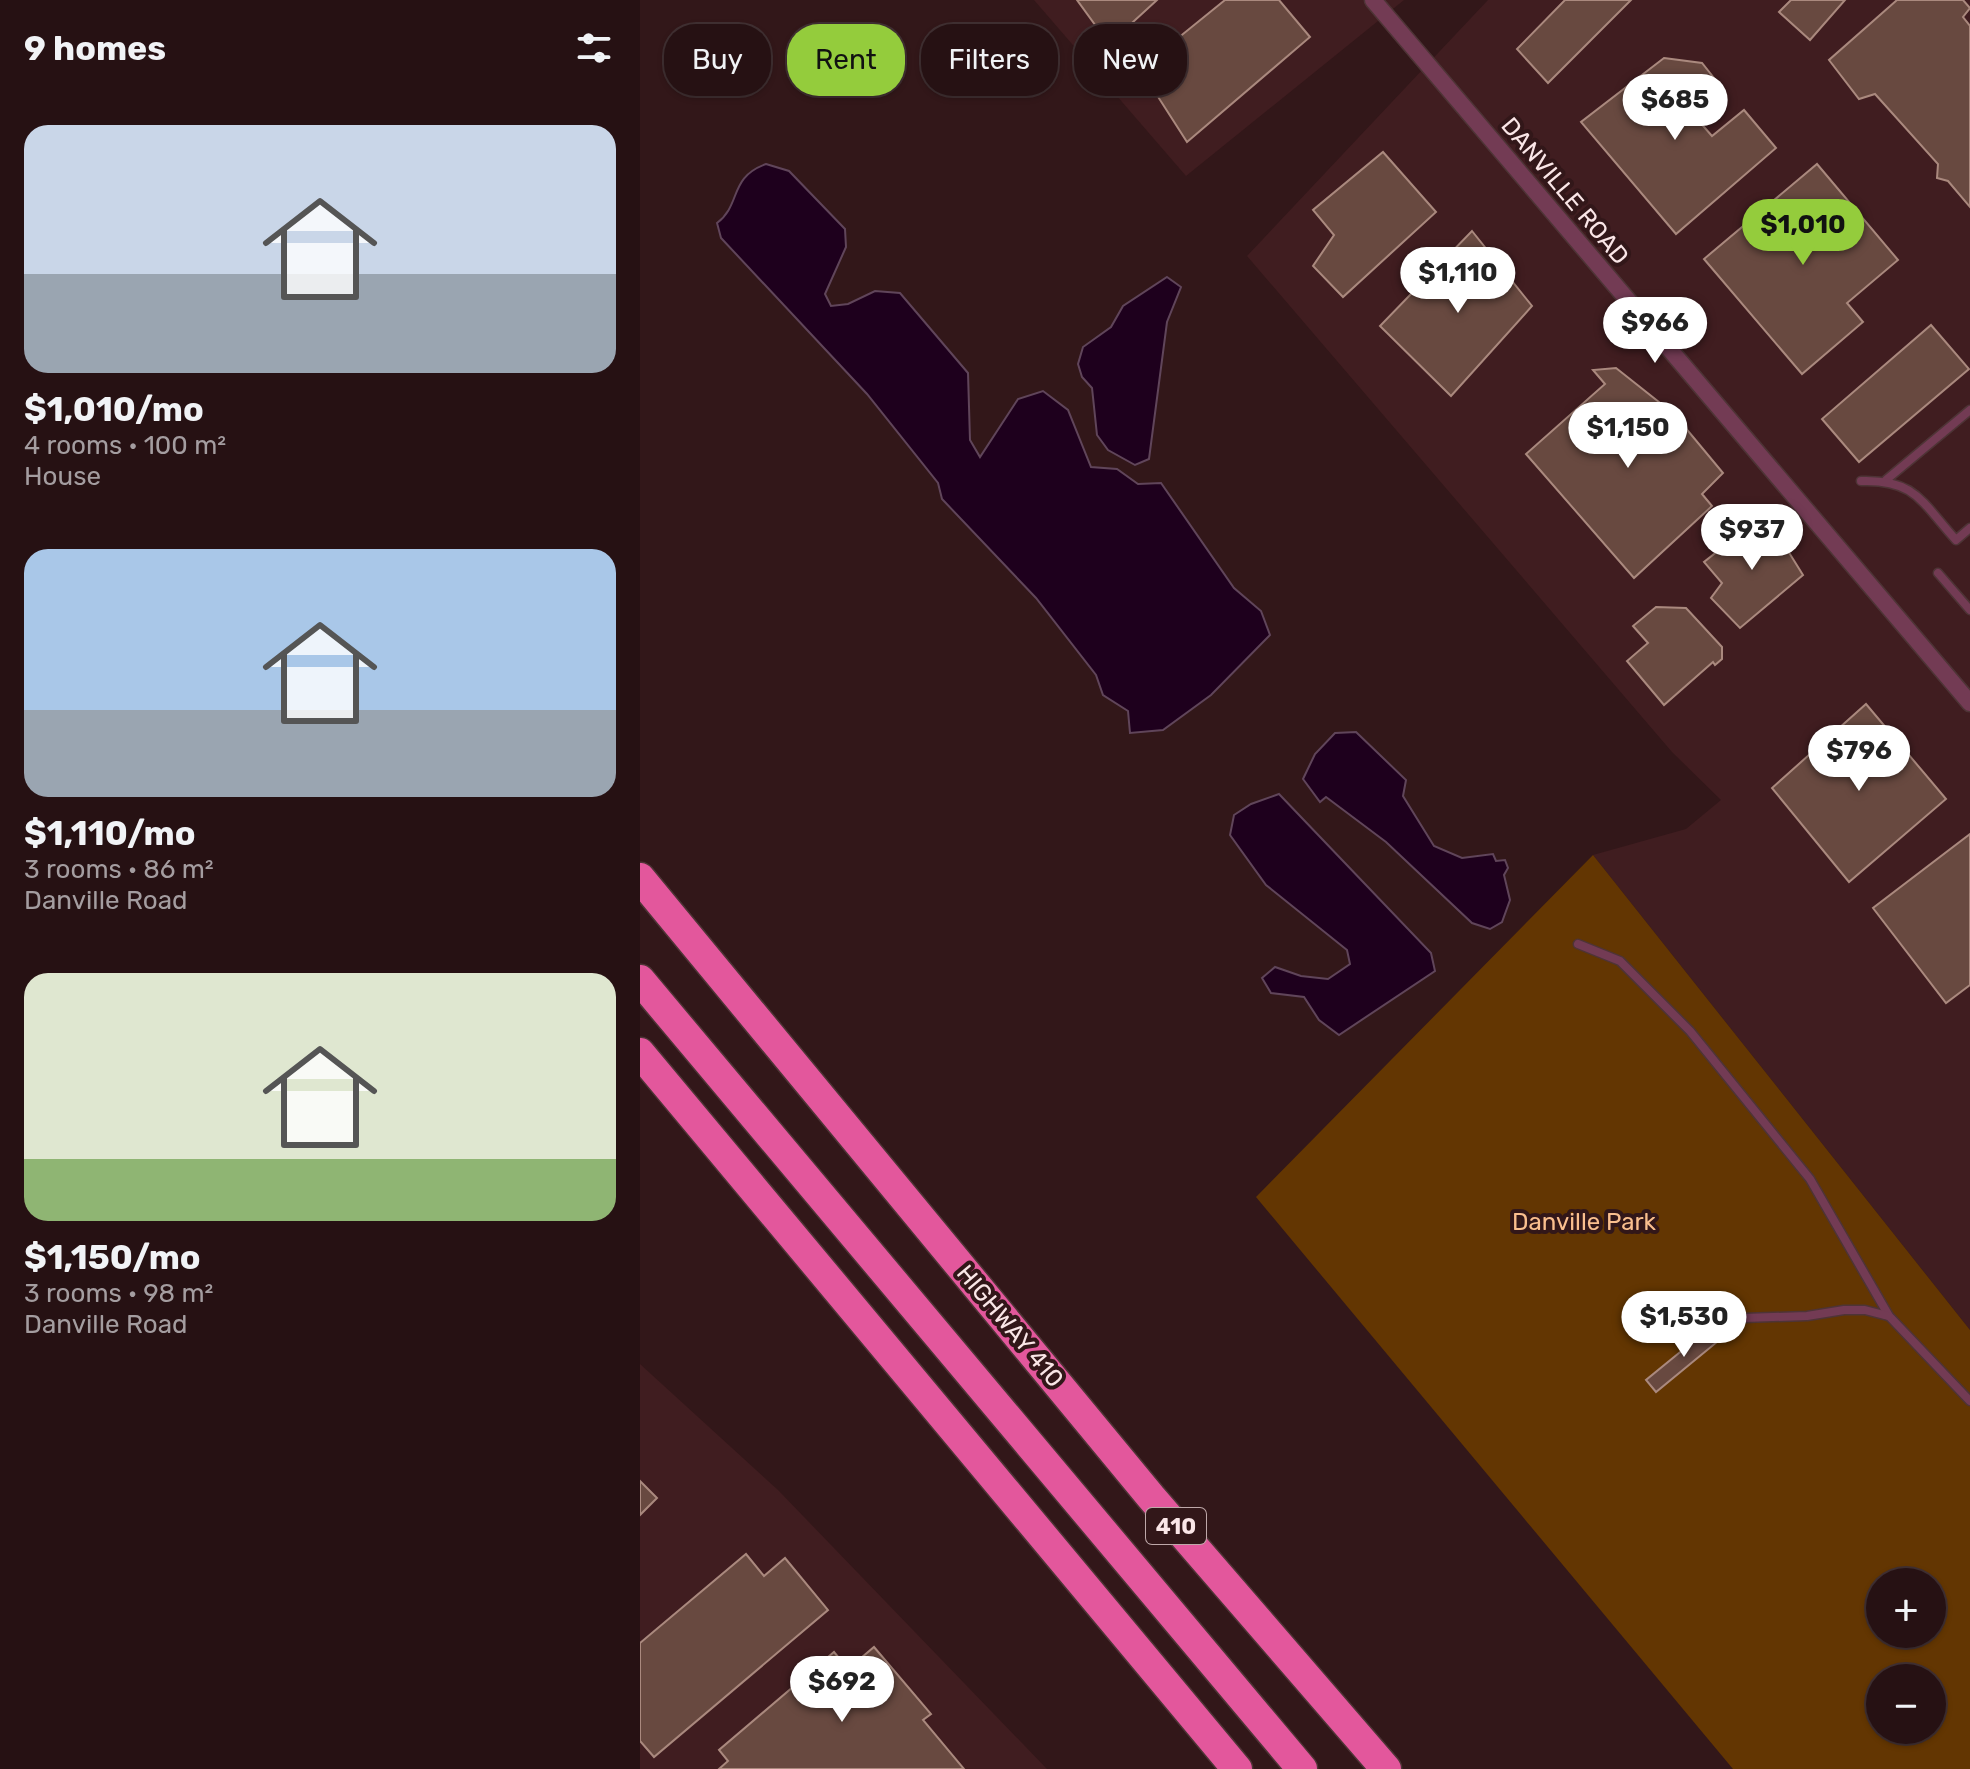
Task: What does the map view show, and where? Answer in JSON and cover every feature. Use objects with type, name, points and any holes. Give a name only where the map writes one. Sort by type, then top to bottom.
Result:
[{"type":"highway","name":"HIGHWAY 410","points":[[640,878],[1151,1497],[1386,1769]]},
{"type":"highway","points":[[640,980],[1302,1769]]},
{"type":"highway","points":[[640,1053],[1237,1769]]},
{"type":"highway","points":[[640,1078],[878,1341]]},
{"type":"street","name":"DANVILLE ROAD","points":[[1373,0],[1970,703]]},
{"type":"lane","points":[[1886,480],[1970,410]]},
{"type":"lane","points":[[1861,481],[1886,480],[1907,486],[1956,540],[1970,528]]},
{"type":"lane","points":[[1938,573],[1970,610]]},
{"type":"lane","points":[[1578,944],[1620,961],[1690,1031],[1712,1062],[1751,1103],[1810,1179],[1889,1316],[1970,1401]]},
{"type":"lane","points":[[1719,1327],[1744,1318],[1807,1316],[1844,1310],[1865,1310],[1889,1316]]},
{"type":"shaded area","points":[[1034,0],[1404,0],[1186,176],[1117,96],[1187,96],[1187,24],[1074,24],[1074,46],[1058,24]]},
{"type":"shaded area","points":[[1488,0],[1970,0],[1970,1330],[1593,855],[1686,829],[1721,800],[1672,752],[1247,256]]},
{"type":"shaded area","points":[[766,164],[789,171],[845,229],[846,247],[825,294],[831,306],[848,304],[875,291],[900,293],[968,373],[970,440],[980,457],[1018,399],[1043,391],[1068,410],[1091,467],[1117,469],[1138,484],[1161,483],[1234,588],[1261,611],[1270,635],[1211,695],[1163,730],[1130,733],[1128,711],[1103,695],[1096,675],[1036,598],[942,499],[938,483],[867,394],[721,238],[717,223],[730,208],[740,184],[746,176]]},
{"type":"shaded area","points":[[1167,277],[1181,287],[1167,322],[1149,459],[1135,465],[1108,450],[1097,435],[1092,388],[1082,377],[1078,364],[1083,347],[1111,327],[1123,306]]},
{"type":"shaded area","points":[[1356,732],[1406,780],[1403,796],[1434,846],[1462,858],[1493,854],[1496,861],[1505,860],[1508,868],[1504,875],[1510,900],[1502,922],[1490,929],[1472,923],[1386,842],[1326,797],[1320,802],[1303,779],[1315,754],[1335,733]]},
{"type":"shaded area","points":[[1279,794],[1431,953],[1435,971],[1339,1035],[1319,1020],[1304,997],[1271,993],[1262,978],[1275,967],[1301,976],[1328,979],[1350,964],[1347,950],[1266,885],[1230,835],[1234,815],[1251,804]]},
{"type":"shaded area","points":[[640,1364],[778,1490],[1047,1769],[640,1769]]},
{"type":"green space","name":"Danville Park","points":[[1593,855],[1970,1330],[1970,1769],[1733,1769],[1256,1197]]},
{"type":"building","points":[[1077,0],[1157,0],[1131,24],[1094,24]]},
{"type":"building","points":[[1225,0],[1279,0],[1310,37],[1187,142],[1157,96],[1187,96],[1187,31]]},
{"type":"building","points":[[1565,0],[1631,0],[1548,83],[1517,49]]},
{"type":"building","points":[[1791,0],[1845,0],[1810,40],[1779,12]]},
{"type":"building","points":[[1897,0],[1963,0],[1970,8],[1963,17],[1970,26],[1970,207],[1948,181],[1937,178],[1938,164],[1875,94],[1859,99],[1829,60]]},
{"type":"building","points":[[1664,58],[1702,63],[1714,78],[1682,102],[1712,136],[1744,110],[1776,148],[1676,234],[1581,122]]},
{"type":"building","points":[[1383,152],[1436,212],[1343,297],[1313,266],[1334,235],[1313,210]]},
{"type":"building","points":[[1817,164],[1898,260],[1847,303],[1863,322],[1802,374],[1704,259]]},
{"type":"building","points":[[1472,231],[1532,306],[1451,396],[1380,326]]},
{"type":"building","points":[[1931,325],[1969,369],[1859,462],[1822,419]]},
{"type":"building","points":[[1616,368],[1674,414],[1723,473],[1702,494],[1712,506],[1634,578],[1526,454],[1605,384],[1593,370]]},
{"type":"building","points":[[1765,514],[1803,575],[1740,628],[1711,598],[1722,583],[1704,562]]},
{"type":"building","points":[[1656,607],[1686,608],[1722,647],[1722,659],[1715,665],[1713,662],[1664,705],[1627,661],[1648,643],[1633,626]]},
{"type":"building","points":[[1866,704],[1946,799],[1849,882],[1772,788]]},
{"type":"building","points":[[1970,834],[1970,985],[1946,1003],[1873,908]]},
{"type":"building","points":[[1712,1326],[1723,1337],[1656,1392],[1646,1380]]},
{"type":"building","points":[[640,1481],[657,1498],[640,1515]]},
{"type":"building","points":[[746,1554],[764,1576],[785,1558],[828,1610],[654,1757],[640,1741],[640,1643]]},
{"type":"building","points":[[874,1647],[931,1714],[923,1720],[964,1769],[719,1769],[728,1761],[719,1750],[834,1652],[848,1669]]}]
